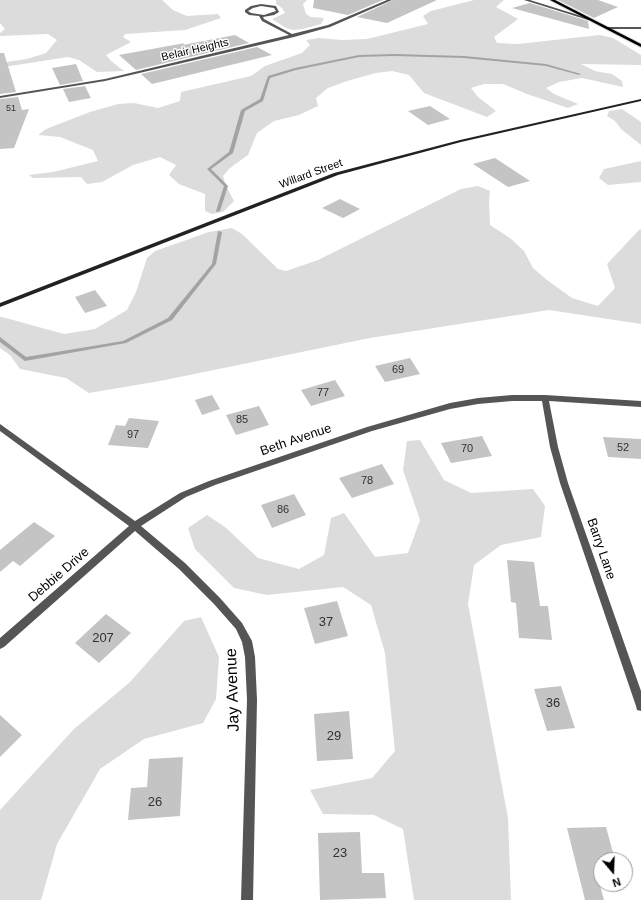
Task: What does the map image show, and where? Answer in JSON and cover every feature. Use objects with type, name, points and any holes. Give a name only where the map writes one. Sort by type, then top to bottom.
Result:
[{"type":"main road","points":[[552,0],[641,46]]},
{"type":"street","name":"Belair Heights","points":[[0,97],[105,80],[293,36],[329,26],[390,0]]},
{"type":"street","points":[[526,0],[589,18]]},
{"type":"street","points":[[261,16],[277,13],[278,9],[272,6],[261,5],[252,7],[246,11],[250,14],[261,16],[263,20],[293,36]]},
{"type":"street","points":[[608,28],[641,28]]},
{"type":"street","name":"Willard Street","points":[[0,305],[336,174],[468,140],[641,100]]},
{"type":"street","name":"Beth Avenue","points":[[135,526],[183,495],[257,467],[370,429],[450,406],[478,401],[512,398],[545,398],[641,404]]},
{"type":"street","name":"Barry Lane","points":[[545,398],[554,447],[564,483],[641,706]]},
{"type":"street","points":[[0,427],[135,526]]},
{"type":"street","name":"Debbie Drive","points":[[0,644],[135,526]]},
{"type":"street","name":"Jay Avenue","points":[[135,526],[182,566],[217,601],[239,626],[247,641],[250,657],[252,700],[246,900]]},
{"type":"shaded area","points":[[0,0],[162,0],[173,10],[187,16],[218,14],[221,18],[185,30],[125,34],[123,37],[131,42],[106,55],[124,71],[97,72],[79,60],[68,57],[4,67],[0,63],[27,59],[46,53],[57,40],[48,34],[0,36],[0,33],[5,29],[0,23]]},
{"type":"shaded area","points":[[276,0],[307,0],[303,4],[306,14],[311,17],[324,18],[321,24],[303,29],[293,30],[286,28],[272,19],[285,13],[282,8],[276,4]]},
{"type":"shaded area","points":[[474,0],[504,0],[496,7],[518,19],[494,37],[497,43],[518,44],[600,35],[613,38],[641,55],[641,65],[581,64],[595,71],[612,74],[622,81],[623,87],[582,78],[559,82],[546,88],[554,94],[578,104],[568,108],[503,84],[484,84],[471,88],[478,97],[496,111],[487,117],[424,93],[409,75],[392,71],[376,73],[347,81],[328,88],[316,98],[318,106],[299,115],[274,121],[257,133],[248,155],[230,168],[223,176],[226,186],[234,201],[223,212],[212,214],[205,211],[205,194],[179,184],[169,175],[176,165],[160,157],[133,165],[102,182],[87,184],[81,177],[33,178],[29,175],[53,172],[98,161],[93,150],[60,137],[38,135],[46,129],[90,112],[118,104],[134,103],[158,108],[180,101],[181,92],[251,76],[265,66],[302,53],[310,45],[306,40],[318,38],[342,40],[367,39],[428,24],[423,16],[431,11]]},
{"type":"shaded area","points":[[622,109],[641,122],[641,145],[621,129],[615,121],[607,116],[609,111]]},
{"type":"shaded area","points":[[641,161],[641,182],[608,185],[599,178],[604,169]]},
{"type":"shaded area","points":[[478,186],[490,191],[490,225],[510,238],[524,251],[533,268],[572,298],[598,306],[615,288],[607,264],[641,229],[641,324],[549,310],[370,338],[160,381],[89,393],[66,378],[20,369],[10,355],[0,348],[0,317],[64,334],[95,329],[127,310],[136,292],[147,258],[155,251],[209,232],[232,228],[242,234],[278,269],[286,271],[318,260],[461,189]]},
{"type":"shaded area","points":[[420,440],[444,480],[471,493],[533,489],[545,506],[541,537],[501,545],[474,565],[468,604],[508,818],[511,900],[414,900],[403,829],[374,815],[323,814],[310,790],[372,778],[395,751],[385,653],[371,605],[343,587],[267,595],[234,588],[195,549],[188,528],[207,515],[225,527],[258,558],[299,569],[324,555],[331,518],[344,513],[375,557],[408,553],[420,520],[403,470],[407,441]]},
{"type":"shaded area","points":[[201,617],[219,657],[216,699],[203,723],[144,739],[100,769],[57,844],[41,900],[0,900],[0,810],[74,729],[130,682],[184,621]]},
{"type":"building","points":[[314,0],[383,0],[348,15],[313,8]]},
{"type":"building","points":[[393,0],[437,0],[387,23],[357,17]]},
{"type":"building","points":[[558,0],[598,0],[618,7],[594,18]]},
{"type":"building","points":[[530,3],[588,21],[589,29],[512,8]]},
{"type":"building","points":[[235,35],[249,43],[136,70],[119,55],[185,43],[183,45]]},
{"type":"building","points":[[257,47],[272,55],[152,84],[141,74]]},
{"type":"building","points":[[0,53],[4,53],[16,92],[0,94]]},
{"type":"building","points":[[76,64],[83,81],[60,85],[52,68]]},
{"type":"building","points":[[85,86],[91,98],[69,102],[63,89]]},
{"type":"building","points":[[18,97],[22,110],[29,109],[14,148],[0,149],[0,99]]},
{"type":"building","points":[[430,106],[450,119],[428,125],[408,111]]},
{"type":"building","points":[[495,158],[530,181],[508,187],[473,164]]},
{"type":"building","points":[[340,199],[360,209],[343,218],[322,208]]},
{"type":"building","points":[[95,290],[107,306],[85,313],[75,297]]},
{"type":"building","points":[[410,358],[420,374],[385,382],[375,366]]},
{"type":"building","points":[[335,380],[345,396],[311,406],[301,390]]},
{"type":"building","points":[[212,395],[220,409],[202,415],[195,400]]},
{"type":"building","points":[[259,406],[269,425],[236,435],[226,415]]},
{"type":"building","points":[[129,418],[159,421],[148,448],[108,445],[116,425],[125,426]]},
{"type":"building","points":[[482,436],[492,456],[451,463],[441,443]]},
{"type":"building","points":[[603,437],[641,439],[641,459],[608,457]]},
{"type":"building","points":[[382,464],[394,484],[352,498],[339,478]]},
{"type":"building","points":[[294,494],[306,515],[272,528],[261,505]]},
{"type":"building","points":[[34,522],[55,536],[20,566],[13,561],[0,572],[0,550]]},
{"type":"building","points":[[507,560],[534,562],[540,606],[548,606],[552,640],[519,638],[516,603],[511,602]]},
{"type":"building","points":[[337,601],[348,636],[315,644],[304,608]]},
{"type":"building","points":[[106,614],[131,633],[99,663],[75,643]]},
{"type":"building","points":[[561,686],[575,728],[547,731],[534,689]]},
{"type":"building","points":[[349,711],[353,759],[317,761],[314,714]]},
{"type":"building","points":[[0,715],[22,735],[0,757]]},
{"type":"building","points":[[183,757],[180,816],[128,820],[131,788],[147,787],[149,759]]},
{"type":"building","points":[[606,827],[613,852],[593,852],[593,892],[602,892],[604,900],[585,900],[567,828]]},
{"type":"building","points":[[360,832],[362,873],[384,873],[386,898],[320,900],[318,833]]},
{"type":"waterway","points":[[218,211],[226,186],[209,169],[231,153],[243,110],[262,100],[269,77],[295,69],[359,56],[394,55],[464,57],[546,65],[579,74]]},
{"type":"waterway","points":[[0,339],[25,359],[124,342],[170,319],[214,264],[220,232]]}]
